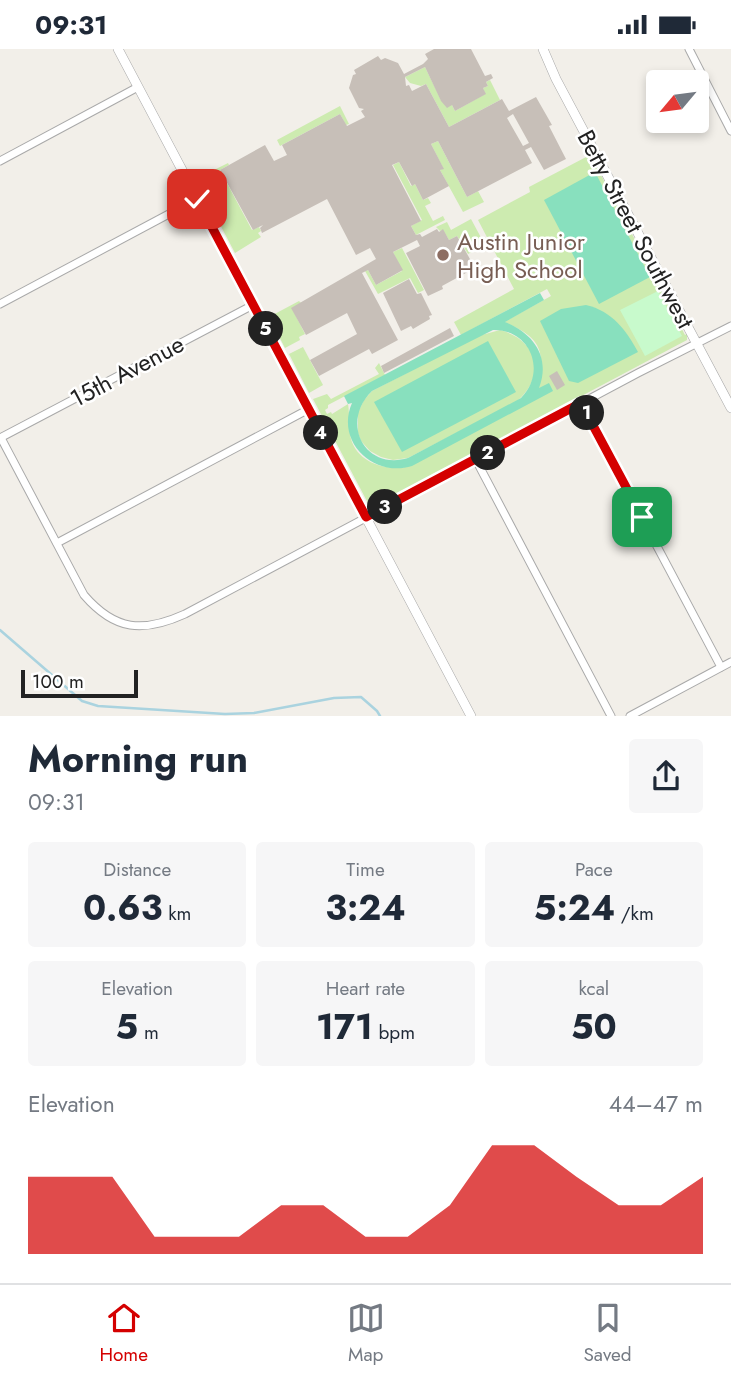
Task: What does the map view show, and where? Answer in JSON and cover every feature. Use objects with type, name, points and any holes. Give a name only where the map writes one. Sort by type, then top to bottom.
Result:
[{"type":"street","points":[[118,49],[471,716]]},
{"type":"street","name":"Betty Street Southwest","points":[[543,49],[556,79],[731,408]]},
{"type":"street","points":[[688,49],[731,131]]},
{"type":"street","points":[[0,161],[138,87]]},
{"type":"street","points":[[0,304],[197,199]]},
{"type":"street","name":"15th Avenue","points":[[1,438],[253,305]]},
{"type":"street","points":[[1,438],[84,595],[97,610],[113,621],[131,626],[159,625],[185,614],[731,326]]},
{"type":"street","points":[[581,403],[721,667]]},
{"type":"street","points":[[57,543],[309,409]]},
{"type":"street","points":[[476,460],[611,716]]},
{"type":"street","points":[[630,716],[731,662]]},
{"type":"green space","points":[[425,67],[441,100],[452,105],[455,111],[485,94],[483,88],[488,86],[486,82],[490,80],[500,100],[449,127],[426,84],[421,86],[410,83],[405,77]]},
{"type":"green space","points":[[340,106],[349,124],[346,125],[340,114],[280,146],[277,140]]},
{"type":"green space","points":[[438,141],[467,197],[478,191],[484,202],[463,212],[440,170],[443,168],[431,144]]},
{"type":"green space","points":[[591,156],[685,335],[687,334],[687,340],[376,505],[369,505],[313,399],[327,394],[331,399],[379,374],[375,368],[379,363],[385,375],[328,405],[325,410],[327,414],[332,414],[348,404],[352,442],[361,455],[381,466],[403,468],[538,389],[541,355],[538,347],[526,333],[504,322],[551,296],[547,289],[461,335],[454,322],[514,289],[478,220],[530,192],[529,187]]},
{"type":"green space","points":[[399,162],[411,186],[415,184],[423,200],[428,198],[431,203],[425,206],[433,221],[443,216],[445,220],[416,235],[411,226],[422,220],[393,165]]},
{"type":"green space","points":[[228,163],[229,165],[220,170],[252,230],[259,227],[261,231],[258,233],[261,237],[235,253],[196,179]]},
{"type":"green space","points":[[595,172],[650,277],[599,304],[544,200]]},
{"type":"green space","points":[[471,219],[485,245],[468,254],[457,236],[449,240],[443,230],[440,231],[436,227],[447,222],[451,230]]},
{"type":"green space","points":[[402,248],[424,290],[418,293],[410,278],[378,294],[365,271],[368,270],[376,285],[402,271],[393,252]]},
{"type":"green space","points":[[658,291],[682,336],[645,356],[620,310]]},
{"type":"green space","points":[[540,293],[544,300],[505,322],[524,333],[537,347],[543,366],[539,388],[549,383],[553,391],[412,466],[384,467],[361,454],[349,431],[348,417],[352,403],[348,404],[344,396]],"holes":[[[493,330],[506,332],[525,344],[534,365],[529,388],[521,398],[408,458],[393,460],[379,457],[369,451],[358,429],[358,416],[372,391]]]},
{"type":"green space","points":[[299,301],[301,303],[292,308],[305,334],[285,348],[269,317]]},
{"type":"green space","points":[[586,305],[611,317],[638,352],[578,383],[569,381],[540,321],[561,309]]},
{"type":"green space","points":[[500,330],[523,342],[534,360],[532,381],[516,402],[408,458],[393,460],[381,457],[370,451],[361,441],[358,433],[358,412],[372,391],[478,336]]},
{"type":"green space","points":[[488,341],[516,392],[402,452],[374,402]]},
{"type":"green space","points":[[303,347],[323,385],[309,393],[289,354]]},
{"type":"building","name":"Austin Junior High School","points":[[434,49],[471,49],[485,76],[491,74],[493,78],[486,82],[488,86],[483,88],[486,94],[455,111],[452,105],[447,108],[441,101],[425,67],[405,77],[406,86],[409,85],[412,91],[426,84],[449,127],[502,99],[509,111],[536,97],[552,125],[549,126],[566,159],[544,170],[531,147],[525,150],[532,163],[467,197],[438,141],[431,144],[444,169],[440,170],[449,186],[423,200],[399,162],[392,165],[421,221],[411,226],[416,235],[420,234],[422,237],[437,229],[439,232],[443,229],[449,240],[457,236],[475,268],[428,296],[406,253],[420,246],[417,240],[393,252],[403,270],[376,285],[368,270],[362,273],[398,340],[372,354],[369,349],[319,376],[310,360],[357,334],[347,313],[306,335],[291,308],[376,259],[370,248],[356,255],[327,199],[262,233],[260,228],[263,225],[253,230],[220,170],[265,145],[274,161],[287,155],[282,145],[340,114],[347,126],[365,117],[361,111],[364,109],[359,108],[349,88],[353,75],[356,74],[354,70],[378,56],[381,60],[385,58],[398,63],[404,74],[423,64],[428,59],[425,54]],"holes":[[[513,114],[529,143],[523,146],[507,118]]]},
{"type":"building","name":"Austin Junior High School","points":[[409,279],[417,294],[421,293],[432,315],[413,329],[411,326],[401,331],[383,293]]},
{"type":"building","points":[[450,328],[454,336],[384,373],[381,366]]},
{"type":"building","points":[[557,371],[565,385],[557,390],[549,376]]},
{"type":"waterway","points":[[0,630],[82,701],[98,706],[225,714],[254,713],[334,698],[361,697],[380,716]]},
{"type":"place","name":"Austin Junior High School","points":[[443,255]]},
{"type":"route","points":[[197,199],[366,517],[581,403],[642,517]]}]
